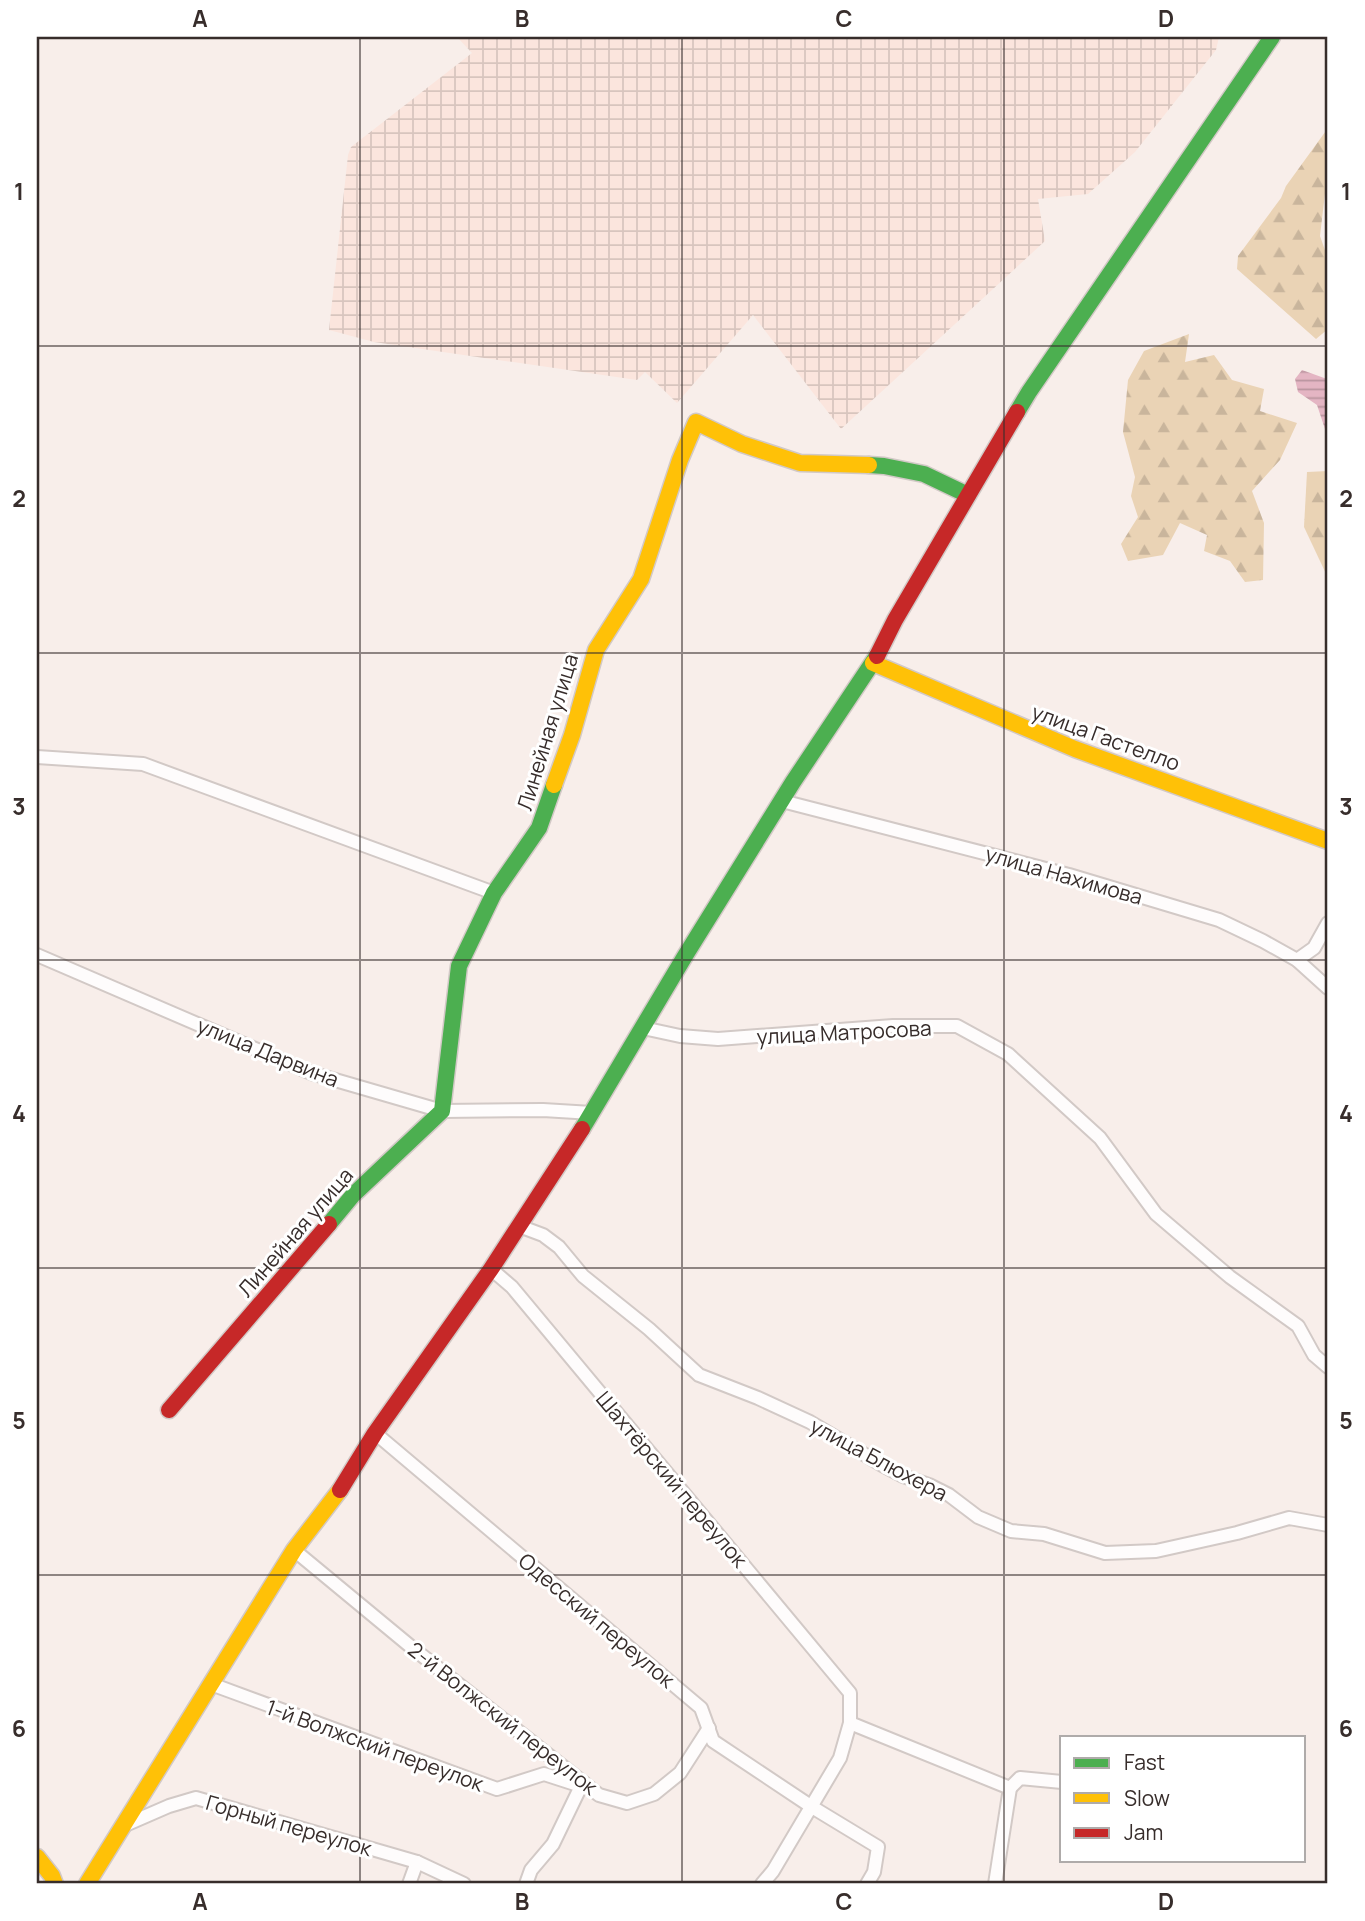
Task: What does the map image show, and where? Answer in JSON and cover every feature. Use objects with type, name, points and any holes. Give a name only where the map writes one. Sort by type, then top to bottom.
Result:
[{"type":"main road","points":[[87,1884],[294,1550],[341,1489],[375,1433],[491,1269],[593,1113],[782,801],[873,663],[895,620],[1037,380],[1272,37]]},
{"type":"main road","name":"Линейная улица","points":[[169,1410],[353,1195],[442,1111],[459,966],[495,893],[540,828],[572,735],[596,649],[641,579],[680,460],[696,422],[742,444],[800,463],[884,466],[924,474],[968,495]]},
{"type":"main road","name":"улица Гастелло","points":[[873,663],[1075,750],[1328,841]]},
{"type":"main road","points":[[37,1857],[55,1884]]},
{"type":"street","points":[[37,757],[143,764],[495,893]]},
{"type":"street","name":"улица Нахимова","points":[[782,801],[1069,875],[1219,920],[1297,960],[1328,988]]},
{"type":"street","points":[[1297,960],[1314,948],[1328,923]]},
{"type":"street","name":"улица Дарвина","points":[[37,955],[311,1073],[442,1111],[543,1110],[593,1113]]},
{"type":"street","name":"улица Матросова","points":[[643,1028],[680,1036],[718,1039],[893,1026],[957,1026],[1008,1054],[1100,1138],[1156,1213],[1230,1277],[1298,1326],[1314,1355],[1328,1367]]},
{"type":"street","name":"улица Блюхера","points":[[519,1226],[543,1235],[559,1247],[583,1276],[649,1329],[699,1376],[758,1398],[810,1422],[893,1471],[949,1495],[978,1517],[1010,1531],[1044,1534],[1105,1553],[1156,1551],[1289,1518],[1328,1525]]},
{"type":"street","name":"Шахтёрский переулок","points":[[491,1269],[512,1287],[850,1693],[850,1723]]},
{"type":"street","name":"Одесский переулок","points":[[375,1433],[701,1708],[713,1741],[878,1847],[874,1872],[867,1884]]},
{"type":"street","name":"2-й Волжский переулок","points":[[294,1550],[582,1785],[599,1795],[627,1803],[654,1794],[680,1773],[709,1728]]},
{"type":"street","name":"1-й Волжский переулок","points":[[211,1684],[498,1790],[544,1774],[582,1785]]},
{"type":"street","points":[[762,1884],[773,1871],[840,1758],[850,1723],[1010,1788]]},
{"type":"street","points":[[995,1884],[1010,1788],[1020,1778],[1060,1782]]},
{"type":"street","points":[[526,1884],[531,1870],[553,1844],[582,1785]]},
{"type":"street","name":"Горный переулок","points":[[123,1826],[169,1806],[196,1798],[417,1862],[464,1884]]},
{"type":"street","points":[[409,1884],[417,1862]]},
{"type":"shaded area","points":[[457,37],[1219,37],[1216,50],[1135,152],[1088,194],[1038,199],[1045,241],[841,429],[753,315],[677,403],[645,372],[637,380],[374,342],[329,330],[351,147],[472,53]]},
{"type":"shaded area","points":[[1302,370],[1327,379],[1328,377],[1328,432],[1317,405],[1298,392],[1295,379]]},
{"type":"green space","points":[[1328,128],[1328,168],[1320,236],[1328,259],[1328,329],[1316,339],[1237,269],[1238,256]]},
{"type":"green space","points":[[1189,334],[1185,362],[1214,355],[1232,380],[1264,389],[1260,411],[1297,423],[1280,460],[1252,491],[1264,523],[1263,580],[1245,582],[1230,561],[1204,551],[1207,535],[1180,523],[1163,555],[1128,561],[1121,544],[1138,517],[1131,496],[1135,477],[1123,432],[1128,380],[1144,351]]},
{"type":"green space","points":[[1328,471],[1328,578],[1304,527],[1307,472]]},
{"type":"traffic: fast","points":[[1017,412],[1272,37]]},
{"type":"traffic: fast","points":[[869,465],[924,474],[968,495]]},
{"type":"traffic: fast","points":[[582,1129],[793,782],[877,656]]},
{"type":"traffic: fast","points":[[329,1224],[353,1195],[442,1111],[459,966],[494,893],[539,828],[554,785]]},
{"type":"traffic: slow","points":[[554,785],[572,735],[596,650],[641,579],[680,460],[696,422],[742,444],[800,463],[869,465]]},
{"type":"traffic: slow","points":[[873,663],[1075,749],[1328,841]]},
{"type":"traffic: slow","points":[[87,1884],[294,1550],[340,1490]]},
{"type":"traffic: slow","points":[[37,1857],[55,1884]]},
{"type":"traffic: jam","points":[[877,656],[895,620],[1017,412]]},
{"type":"traffic: jam","points":[[340,1490],[375,1433],[491,1269],[582,1129]]},
{"type":"traffic: jam","points":[[169,1410],[329,1224]]}]
